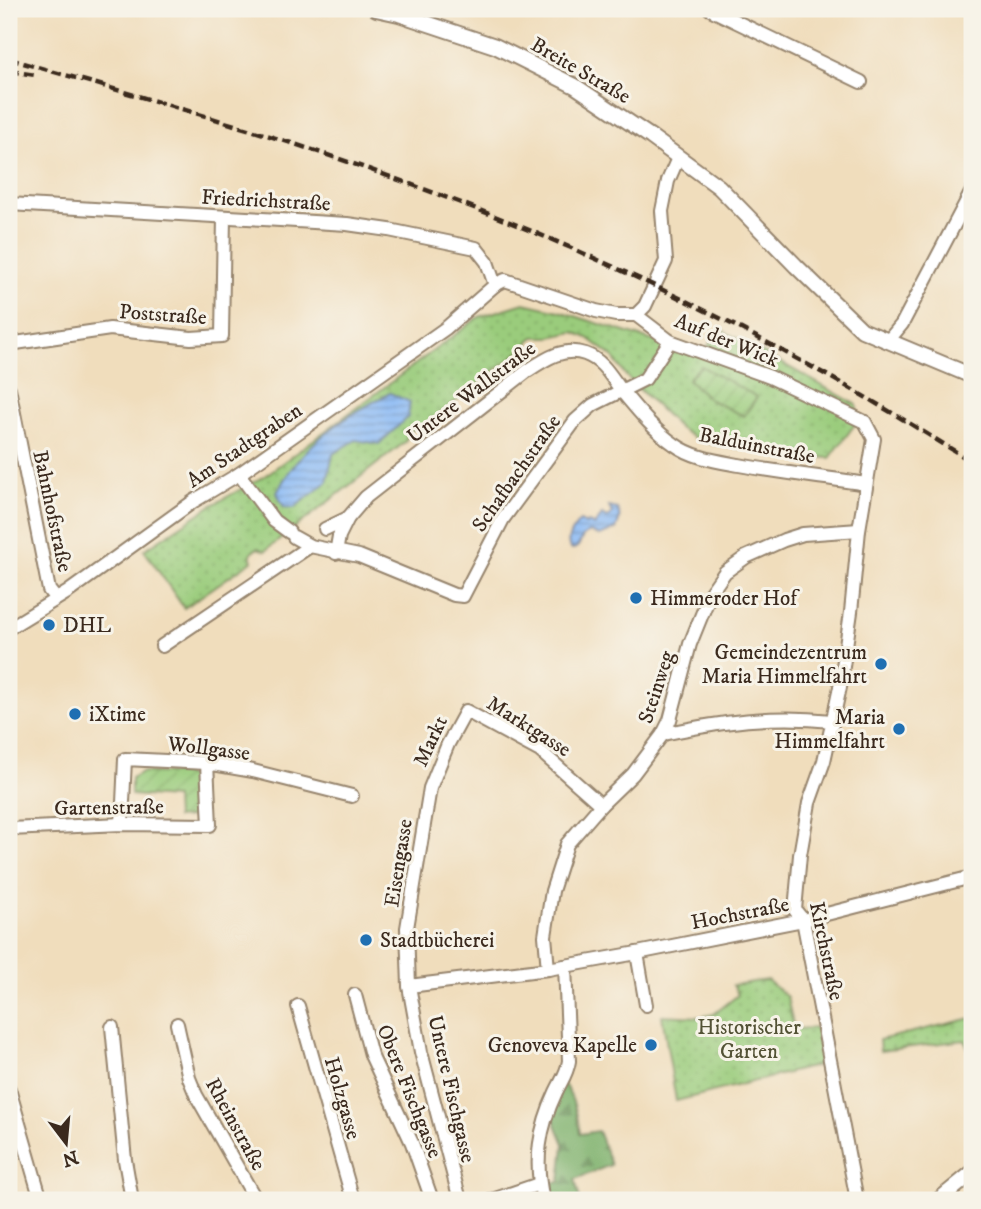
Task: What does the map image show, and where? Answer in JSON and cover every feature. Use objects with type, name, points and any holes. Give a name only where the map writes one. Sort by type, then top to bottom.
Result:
[{"type":"street","name":"Breite Straße","points":[[376,9],[400,11],[495,46],[575,86],[719,187],[862,330],[972,376]]},
{"type":"street","points":[[710,9],[861,82]]},
{"type":"street","points":[[495,285],[505,280],[596,311],[636,315],[645,306],[666,261],[662,211],[668,181],[678,158]]},
{"type":"street","points":[[888,341],[902,324],[972,191]]},
{"type":"street","name":"Friedrichstraße","points":[[9,204],[347,224],[476,248],[487,262],[495,285]]},
{"type":"street","name":"Poststraße","points":[[9,344],[110,329],[191,338],[222,336],[225,217]]},
{"type":"street","name":"Am Stadtgraben","points":[[9,628],[56,599],[187,506],[239,474],[446,328],[495,285]]},
{"type":"street","name":"Auf der Wick","points":[[636,315],[670,341],[770,377],[865,422]]},
{"type":"street","name":"Schafbachstraße","points":[[335,553],[359,556],[454,595],[463,596],[503,519],[575,421],[593,405],[645,379],[670,341]]},
{"type":"street","name":"Untere Wallstraße","points":[[335,553],[339,536],[348,518],[374,489],[551,355],[584,353],[606,369],[622,392]]},
{"type":"street","name":"Bahnhofstraße","points":[[9,388],[49,590],[56,599]]},
{"type":"street","name":"Balduinstraße","points":[[622,392],[661,434],[694,456],[782,473],[866,484]]},
{"type":"street","name":"Kirchstraße","points":[[857,1200],[803,920],[795,910],[800,855],[809,803],[824,761],[840,687],[851,612],[859,530],[874,439],[865,422]]},
{"type":"street","points":[[239,474],[274,522],[310,546],[335,553]]},
{"type":"street","name":"Untere Wallstraße","points":[[325,529],[348,518]]},
{"type":"street","name":"Steinweg","points":[[548,969],[545,954],[552,891],[567,844],[601,804],[633,774],[663,734],[670,720],[690,644],[711,592],[725,572],[746,557],[803,534],[859,530]]},
{"type":"street","points":[[162,646],[285,560],[310,546]]},
{"type":"street","name":"Markt","points":[[430,788],[448,744],[466,711]]},
{"type":"street","name":"Marktgasse","points":[[466,711],[540,751],[601,804]]},
{"type":"street","points":[[663,734],[725,721],[758,718],[799,717],[832,721]]},
{"type":"street","name":"Wollgasse","points":[[122,824],[125,759],[206,763],[253,771],[352,796]]},
{"type":"street","name":"Gartenstraße","points":[[9,829],[122,824],[210,825],[206,763]]},
{"type":"street","name":"Eisengasse","points":[[409,986],[407,928],[430,788]]},
{"type":"street","name":"Hochstraße","points":[[409,986],[565,967],[803,920],[972,877]]},
{"type":"street","points":[[637,953],[646,1005]]},
{"type":"street","points":[[542,1200],[537,1164],[539,1136],[566,1076],[569,1061],[565,967]]},
{"type":"street","name":"Untere Fischgasse","points":[[409,986],[421,1052],[460,1200]]},
{"type":"street","name":"Obere Fischgasse","points":[[355,995],[371,1055],[412,1143],[432,1200]]},
{"type":"street","name":"Holzgasse","points":[[298,1006],[352,1200]]},
{"type":"street","name":"Rheinstraße","points":[[177,1024],[189,1077],[196,1095],[256,1200]]},
{"type":"street","points":[[112,1027],[125,1160],[132,1200]]},
{"type":"street","points":[[9,1089],[41,1200]]},
{"type":"street","points":[[939,1200],[972,1173]]},
{"type":"street","points":[[492,1200],[539,1184]]},
{"type":"green space","points":[[524,303],[559,311],[701,356],[720,329],[857,405],[856,423],[830,458],[771,454],[699,441],[679,428],[627,377],[612,356],[588,338],[574,332],[551,337],[534,337],[528,345],[420,429],[410,430],[405,442],[265,551],[258,548],[254,550],[252,561],[184,608],[144,550],[209,507],[266,475],[479,317]]},
{"type":"green space","points":[[701,366],[757,397],[744,416],[710,400],[688,379]]},
{"type":"green space","points":[[142,772],[185,774],[192,778],[193,817],[176,818],[175,798],[131,795],[131,778]]},
{"type":"green space","name":"Historischer Garten","points":[[767,980],[787,997],[794,1029],[815,1028],[823,1064],[676,1101],[662,1015],[700,1017],[714,1014],[738,995],[733,985]]},
{"type":"green space","points":[[972,1018],[972,1057],[965,1040],[880,1051],[879,1040]]},
{"type":"green space","points":[[563,1083],[575,1107],[580,1134],[598,1131],[611,1165],[575,1179],[580,1200],[555,1200],[551,1183],[560,1182],[564,1144],[550,1110]]},
{"type":"water","points":[[390,393],[410,402],[408,417],[379,444],[356,440],[333,454],[327,482],[294,508],[284,507],[277,493],[286,476],[311,447],[340,422]]},
{"type":"water","points":[[609,507],[618,509],[616,529],[600,536],[590,532],[583,536],[577,547],[570,549],[569,537],[580,521],[594,526],[602,515],[610,517],[612,513]]},
{"type":"railway","points":[[9,59],[317,151],[490,214],[562,244],[772,345],[840,382],[972,462]]},
{"type":"railway","points":[[9,71],[36,75]]},
{"type":"place","name":"Himmeroder Hof","points":[[636,598]]},
{"type":"place","name":"DHL","points":[[49,625]]},
{"type":"place","name":"Gemeindezentrum Maria Himmelfahrt","points":[[881,664]]},
{"type":"place","name":"iXtime","points":[[75,714]]},
{"type":"place","name":"Maria Himmelfahrt","points":[[899,729]]},
{"type":"place","name":"Stadtbücherei","points":[[366,940]]},
{"type":"place","name":"Genoveva Kapelle","points":[[651,1045]]}]
